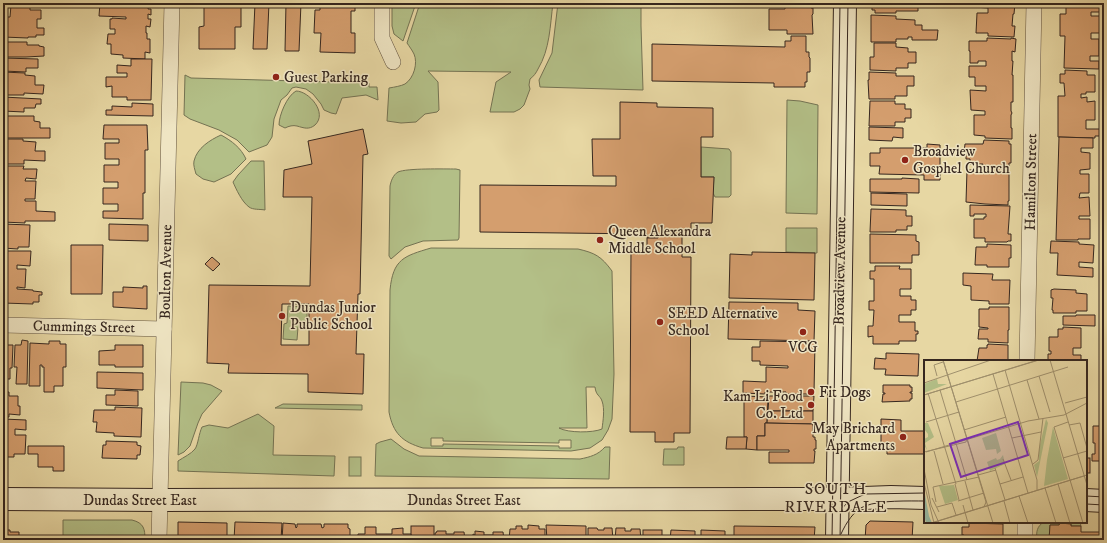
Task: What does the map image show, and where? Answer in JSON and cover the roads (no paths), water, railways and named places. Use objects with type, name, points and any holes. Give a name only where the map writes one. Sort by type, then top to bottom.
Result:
[{"type":"street","name":"Boulton Avenue","points":[[159,540],[172,3]]},
{"type":"street","points":[[382,3],[382,38],[393,62]]},
{"type":"street","name":"Broadview Avenue","points":[[836,540],[845,3]]},
{"type":"street","name":"Hamilton Street","points":[[1027,360],[1034,3]]},
{"type":"street","name":"Cummings Street","points":[[3,325],[164,329]]},
{"type":"street","name":"Dundas Street East","points":[[3,499],[924,498]]},
{"type":"street","points":[[1087,500],[1104,501]]},
{"type":"street","points":[[1025,523],[1025,540]]},
{"type":"tram line","points":[[832,540],[840,3]]},
{"type":"tram line","points":[[840,540],[848,3]]},
{"type":"tram line","points":[[840,512],[850,501],[865,494],[924,493]]},
{"type":"tram line","points":[[1087,496],[1104,497]]},
{"type":"tram line","points":[[841,534],[851,517],[865,506],[886,502],[924,501]]},
{"type":"tram line","points":[[1087,504],[1104,505]]},
{"type":"place","name":"Guest Parking","points":[[276,77]]},
{"type":"place","name":"Broadview Gosphel Church","points":[[905,160]]},
{"type":"place","name":"Queen Alexandra Middle School","points":[[600,240]]},
{"type":"place","name":"Dundas Junior Public School","points":[[282,316]]},
{"type":"place","name":"SEED Alternative School","points":[[660,322]]},
{"type":"place","name":"VCG","points":[[803,332]]},
{"type":"place","name":"Fit Dogs","points":[[811,392]]},
{"type":"place","name":"Kam Li Food Co. Ltd","points":[[811,405]]},
{"type":"place","name":"May Brichard Apartments","points":[[903,437]]},
{"type":"district","name":"SOUTH RIVERDALE","points":[[836,498]]}]
